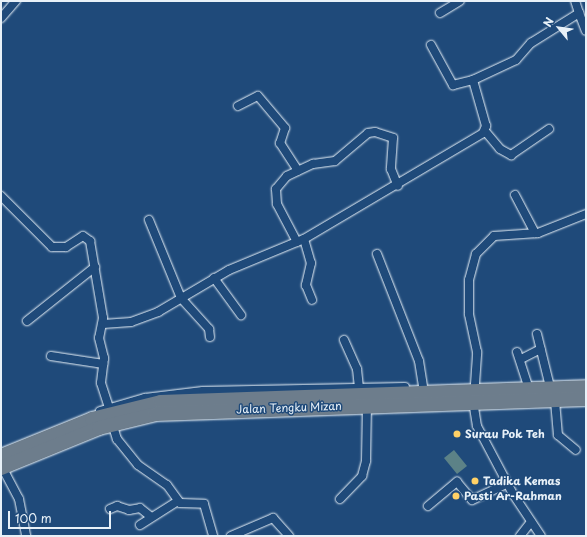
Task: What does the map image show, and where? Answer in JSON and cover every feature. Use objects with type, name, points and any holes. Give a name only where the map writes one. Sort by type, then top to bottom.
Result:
[{"type":"highway","name":"Jalan Tengku Mizan","points":[[1,464],[111,415],[161,402],[246,397],[586,387]]},
{"type":"highway","name":"Jalan Tengku Mizan","points":[[111,415],[473,401],[555,401],[586,399]]},
{"type":"street","points":[[1,18],[16,1]]},
{"type":"street","points":[[440,13],[460,1]]},
{"type":"street","points":[[575,1],[578,13],[586,31]]},
{"type":"street","points":[[431,45],[453,85],[473,80],[516,60],[531,43],[578,13]]},
{"type":"street","points":[[473,80],[485,131],[500,149],[511,155],[549,129]]},
{"type":"street","points":[[238,106],[258,96],[285,128],[280,143],[298,171]]},
{"type":"street","points":[[103,324],[136,321],[181,298],[214,278],[301,241],[422,173],[442,155],[485,131]]},
{"type":"street","points":[[312,300],[306,285],[311,263],[301,241],[278,208],[276,189],[280,182],[298,171],[314,164],[335,161],[368,133],[376,132],[393,138],[391,169],[398,186]]},
{"type":"street","points":[[515,195],[535,233]]},
{"type":"street","points":[[1,196],[52,246],[66,247],[80,237],[88,238],[95,266],[103,324],[99,338],[103,364],[101,383],[117,439],[138,466],[167,485],[178,501]]},
{"type":"street","points":[[475,384],[477,352],[469,314],[472,263],[483,243],[494,236],[535,233],[586,214]]},
{"type":"street","points":[[149,220],[181,298],[209,329],[210,337]]},
{"type":"street","points":[[377,254],[419,361],[423,386]]},
{"type":"street","points":[[28,321],[95,266]]},
{"type":"street","points":[[214,278],[241,315]]},
{"type":"street","points":[[537,334],[549,383]]},
{"type":"street","points":[[344,340],[357,369],[359,388]]},
{"type":"street","points":[[528,383],[519,355],[541,350]]},
{"type":"street","points":[[51,356],[103,364]]},
{"type":"street","points":[[1,450],[111,415],[145,398],[203,391],[586,382]]},
{"type":"street","points":[[473,401],[477,426],[507,484],[541,536]]},
{"type":"street","points":[[555,401],[558,434],[576,450]]},
{"type":"street","points":[[340,499],[362,476],[366,461],[367,405]]},
{"type":"street","points":[[1,464],[19,499],[26,536]]},
{"type":"street","points":[[428,506],[457,482],[472,500],[507,484]]},
{"type":"street","points":[[140,525],[150,516],[178,501],[204,504],[213,536]]},
{"type":"street","points":[[110,509],[117,506],[129,510],[140,508],[150,516]]},
{"type":"street","points":[[231,536],[272,518],[289,536]]},
{"type":"street","points":[[520,536],[531,522]]},
{"type":"green space","points":[[454,450],[467,466],[457,474],[444,458]]},
{"type":"place","name":"Surau Pok Teh","points":[[457,434]]},
{"type":"place","name":"Tadika Kemas","points":[[475,481]]},
{"type":"place","name":"Pasti Ar-Rahman","points":[[456,496]]}]
